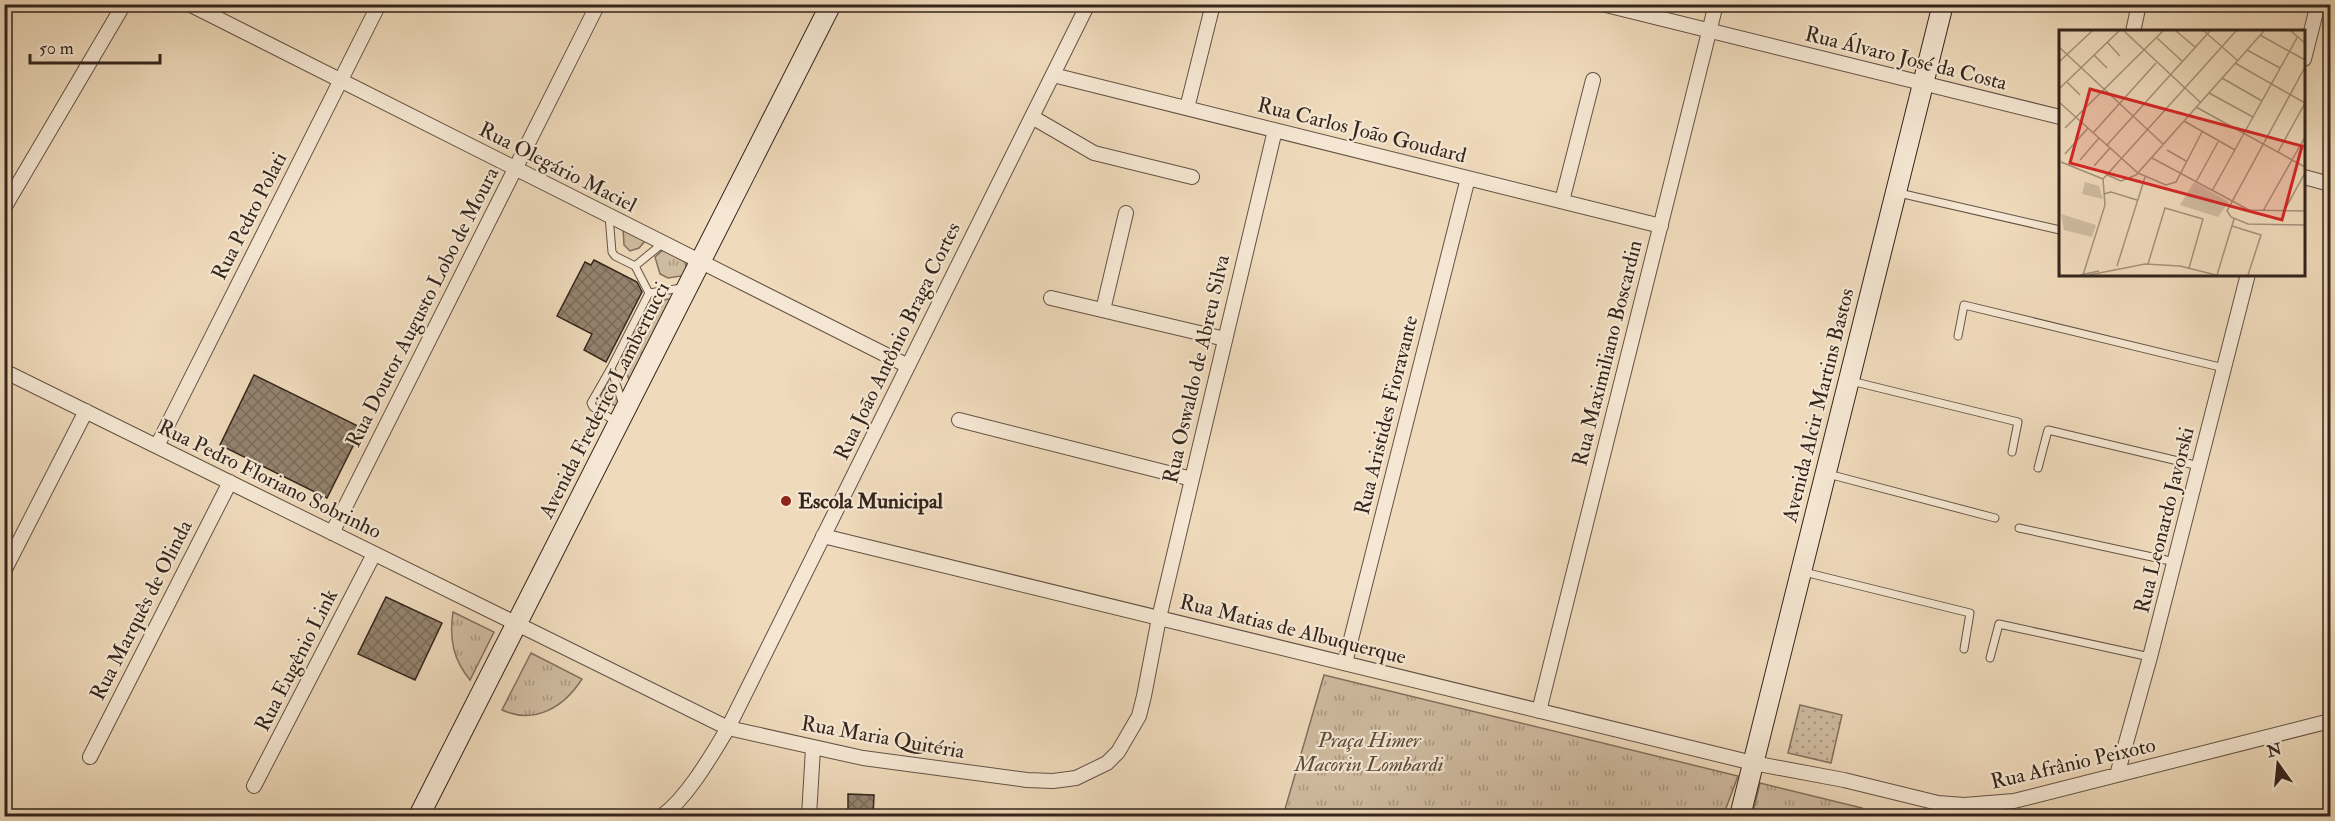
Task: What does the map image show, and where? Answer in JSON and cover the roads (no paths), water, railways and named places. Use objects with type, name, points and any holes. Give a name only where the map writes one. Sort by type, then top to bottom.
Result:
[{"type":"street","points":[[4,208],[124,4]]},
{"type":"street","name":"Rua Olegário Maciel","points":[[189,4],[908,366]]},
{"type":"street","name":"Rua Pedro Polati","points":[[157,446],[379,4]]},
{"type":"street","name":"Rua Doutor Augusto Lobo de Moura","points":[[332,533],[598,4]]},
{"type":"street","name":"Avenida Frederico Lambertucci","points":[[419,816],[831,4]]},
{"type":"street","name":"Rua João Antônio Braga Cortes","points":[[666,815],[701,770],[728,728],[1088,4]]},
{"type":"street","points":[[1187,108],[1213,4]]},
{"type":"street","name":"Rua Álvaro José da Costa","points":[[1602,4],[2059,117]]},
{"type":"street","name":"Rua Maximiliano Boscardin","points":[[1539,711],[1716,4]]},
{"type":"street","name":"Avenida Alcir Martins Bastos","points":[[1740,816],[1943,4]]},
{"type":"street","points":[[2133,30],[2139,4]]},
{"type":"street","points":[[2305,55],[2318,4]]},
{"type":"street","name":"Rua Carlos João Goudard","points":[[1053,75],[1660,226]]},
{"type":"street","points":[[1562,201],[1593,80]]},
{"type":"street","points":[[1032,117],[1094,153],[1192,177]]},
{"type":"street","name":"Rua Oswaldo de Abreu Silva","points":[[1159,618],[1275,130]]},
{"type":"street","points":[[2305,177],[2331,184]]},
{"type":"street","name":"Rua Aristides Fioravante","points":[[1346,663],[1468,178]]},
{"type":"street","points":[[1103,310],[1126,213]]},
{"type":"street","name":"Rua Leonardo Javorski","points":[[2117,775],[2175,562],[2247,276]]},
{"type":"street","points":[[1051,298],[1225,339]]},
{"type":"street","name":"Rua Pedro Floriano Sobrinho","points":[[4,371],[517,624]]},
{"type":"street","points":[[4,571],[86,411]]},
{"type":"street","points":[[959,420],[1192,479]]},
{"type":"street","name":"Rua Marquês de Olinda","points":[[90,758],[230,482]]},
{"type":"street","name":"Rua Matias de Albuquerque","points":[[823,536],[1753,763]]},
{"type":"street","name":"Rua Eugênio Link","points":[[254,786],[374,554]]},
{"type":"street","name":"Rua Maria Quitéria","points":[[517,624],[728,728],[813,748],[907,765],[1027,780],[1053,781],[1076,778],[1107,763],[1129,736],[1139,716],[1159,618]]},
{"type":"street","name":"Rua Afrânio Peixoto","points":[[1753,763],[1844,780],[1917,799],[1964,805],[2014,801],[2330,718]]},
{"type":"street","points":[[809,816],[813,748]]},
{"type":"lane","points":[[1896,192],[2059,230]]},
{"type":"lane","points":[[609,216],[612,252],[615,256],[635,266],[649,293]]},
{"type":"lane","points":[[635,266],[663,243]]},
{"type":"lane","points":[[649,293],[687,287]]},
{"type":"lane","points":[[622,417],[592,405],[649,293]]},
{"type":"lane","points":[[1958,336],[1964,305],[2224,368]]},
{"type":"lane","points":[[611,368],[622,417]]},
{"type":"lane","points":[[1849,380],[2018,422],[2012,452]]},
{"type":"lane","points":[[2038,468],[2048,430],[2199,466]]},
{"type":"lane","points":[[1826,473],[1995,519]]},
{"type":"lane","points":[[2019,528],[2175,562]]},
{"type":"lane","points":[[1801,571],[1970,613],[1964,649]]},
{"type":"lane","points":[[1990,658],[1999,624],[2150,657]]},
{"type":"place","name":"Escola Municipal","points":[[786,501]]},
{"type":"park label","name":"Praça Himer Macorin Lombardi","points":[[1369,752]]}]
